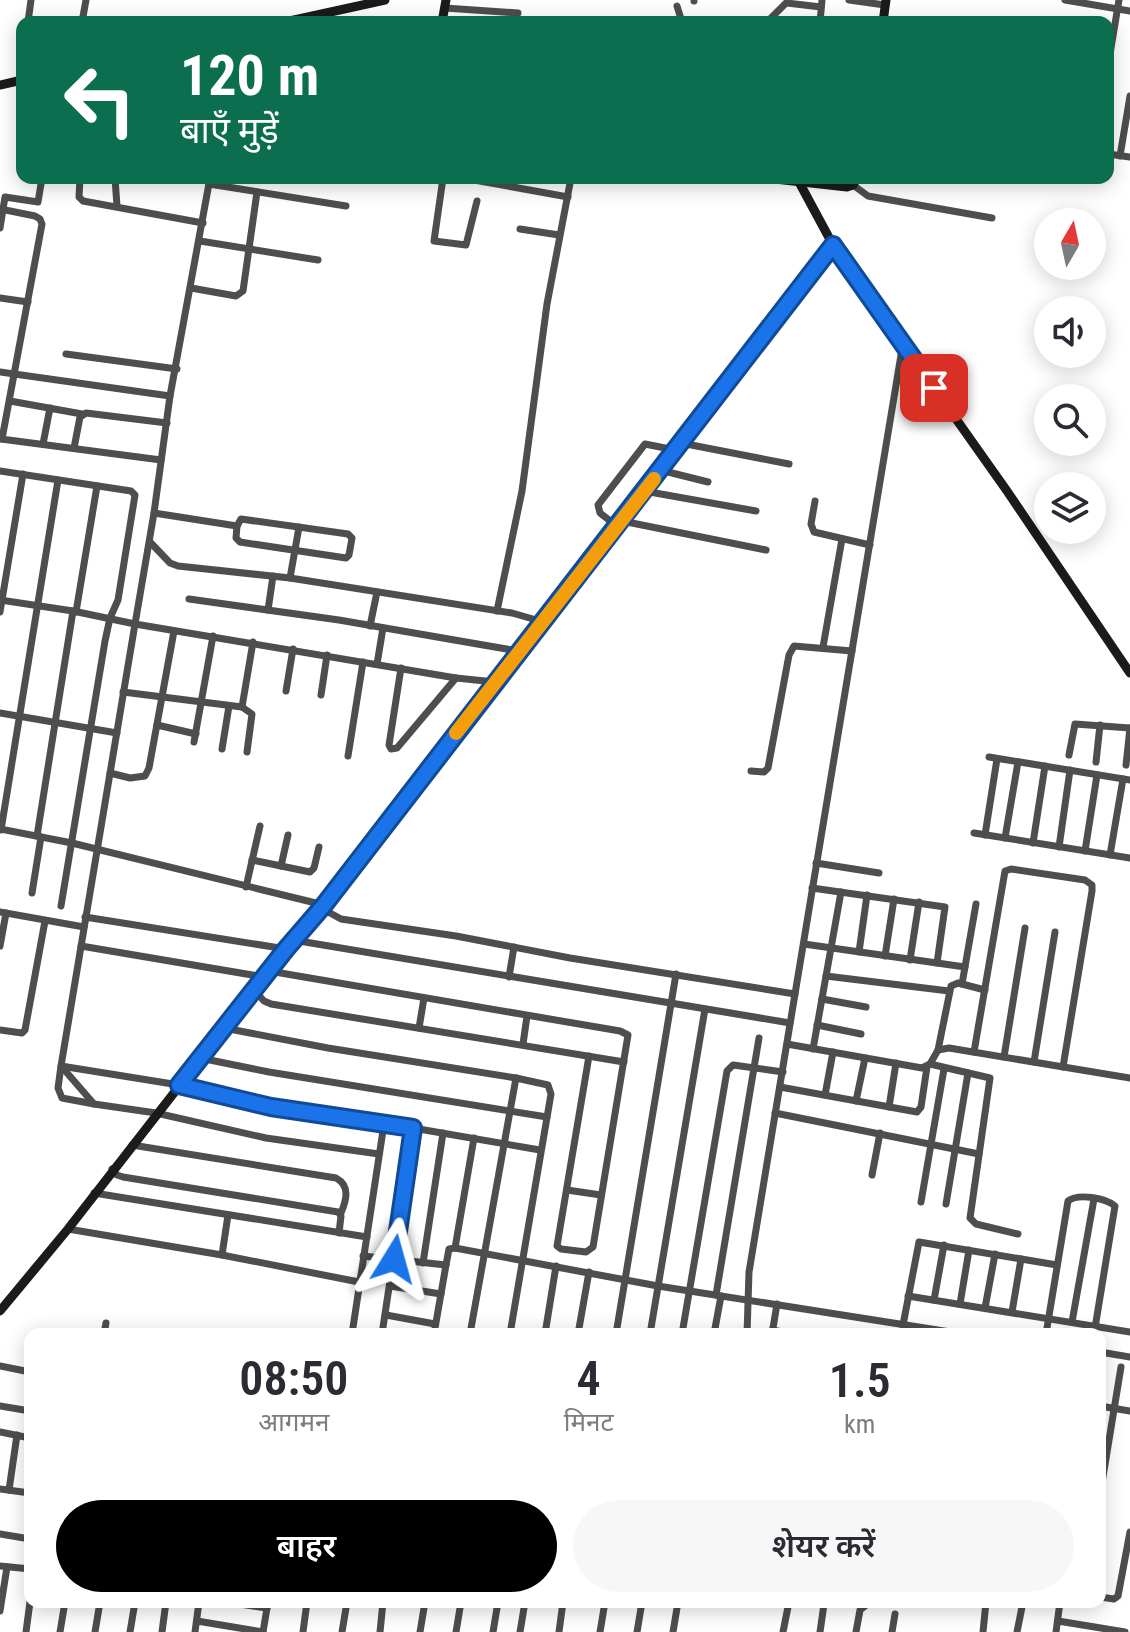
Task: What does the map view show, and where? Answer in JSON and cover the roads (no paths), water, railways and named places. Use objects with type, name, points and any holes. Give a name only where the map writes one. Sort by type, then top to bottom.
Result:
[{"type":"street","points":[[312,16],[385,0]]},
{"type":"street","points":[[849,0],[886,2]]},
{"type":"street","points":[[1065,0],[1118,4],[1130,11]]},
{"type":"street","points":[[788,2],[822,4]]},
{"type":"street","points":[[446,4],[518,13]]},
{"type":"street","points":[[1114,29],[1118,4]]},
{"type":"street","points":[[677,6],[680,16]]},
{"type":"street","points":[[1120,156],[1130,96]]},
{"type":"street","points":[[1114,155],[1130,157]]},
{"type":"street","points":[[0,228],[5,197],[38,202],[41,184]]},
{"type":"street","points":[[80,184],[79,197],[83,201],[203,223]]},
{"type":"street","points":[[115,184],[117,206]]},
{"type":"street","points":[[210,184],[170,396],[150,542],[58,1088],[62,1098],[156,1113],[266,1138],[379,1154]]},
{"type":"street","points":[[223,184],[346,206]]},
{"type":"street","points":[[442,184],[434,241],[466,245],[477,201]]},
{"type":"street","points":[[496,184],[568,197]]},
{"type":"street","points":[[497,611],[522,491],[547,304],[570,184]]},
{"type":"street","points":[[802,184],[833,245],[1130,673]]},
{"type":"street","points":[[824,184],[847,187],[851,184]]},
{"type":"street","points":[[858,184],[868,196],[992,218]]},
{"type":"street","points":[[191,288],[236,296],[240,294],[257,192]]},
{"type":"street","points":[[2,209],[35,216],[42,224],[1,439],[161,460]]},
{"type":"street","points":[[520,229],[559,235]]},
{"type":"street","points":[[200,241],[318,260]]},
{"type":"street","points":[[0,1311],[322,907],[833,245]]},
{"type":"street","points":[[0,298],[28,302]]},
{"type":"street","points":[[747,1328],[749,1272],[903,343]]},
{"type":"street","points":[[66,354],[177,369]]},
{"type":"street","points":[[0,372],[170,396]]},
{"type":"street","points":[[10,401],[82,414],[167,423]]},
{"type":"street","points":[[43,444],[50,408]]},
{"type":"street","points":[[74,448],[82,414]]},
{"type":"street","points":[[766,550],[620,524],[597,508],[645,444],[789,464]]},
{"type":"street","points":[[660,470],[708,482]]},
{"type":"street","points":[[0,471],[131,491],[135,495],[118,600],[110,618],[90,728],[61,906]]},
{"type":"street","points":[[0,612],[23,474]]},
{"type":"street","points":[[58,480],[0,830],[72,843],[246,887],[322,907],[341,919],[795,994]]},
{"type":"street","points":[[32,893],[54,722],[97,486]]},
{"type":"street","points":[[644,491],[756,511]]},
{"type":"street","points":[[815,501],[811,524],[814,532],[870,545]]},
{"type":"street","points":[[154,513],[237,526]]},
{"type":"street","points":[[241,519],[246,519],[348,534],[352,538],[349,555],[346,558],[237,541],[237,526],[241,519]]},
{"type":"street","points":[[290,578],[299,527]]},
{"type":"street","points":[[823,647],[842,539]]},
{"type":"street","points":[[150,542],[170,563],[178,566],[290,578],[523,615],[540,621]]},
{"type":"street","points":[[268,610],[273,576]]},
{"type":"street","points":[[370,626],[377,592]]},
{"type":"street","points":[[189,599],[518,651]]},
{"type":"street","points":[[1,600],[456,678],[495,682]]},
{"type":"street","points":[[377,664],[383,628]]},
{"type":"street","points":[[110,773],[130,778],[145,776],[149,768],[174,631]]},
{"type":"street","points":[[157,725],[195,738],[213,636]]},
{"type":"street","points":[[242,707],[253,642]]},
{"type":"street","points":[[751,771],[764,772],[768,768],[791,649],[798,645],[852,651]]},
{"type":"street","points":[[286,691],[293,649]]},
{"type":"street","points":[[1117,654],[1130,656]]},
{"type":"street","points":[[321,695],[327,655]]},
{"type":"street","points":[[348,756],[363,662]]},
{"type":"street","points":[[401,668],[389,745],[391,749],[397,748],[456,678]]},
{"type":"street","points":[[123,692],[242,707],[252,714],[247,752]]},
{"type":"street","points":[[222,749],[229,706]]},
{"type":"street","points":[[0,713],[117,733]]},
{"type":"street","points":[[1069,755],[1075,724],[1130,728],[1126,765]]},
{"type":"street","points":[[1096,762],[1100,725]]},
{"type":"street","points":[[985,835],[993,758],[1045,766],[1126,780],[1110,855]]},
{"type":"street","points":[[1005,838],[1018,762]]},
{"type":"street","points":[[1033,843],[1045,766]]},
{"type":"street","points":[[1059,847],[1070,770]]},
{"type":"street","points":[[1085,851],[1097,775]]},
{"type":"street","points":[[246,887],[260,826]]},
{"type":"street","points":[[974,833],[1130,858]]},
{"type":"street","points":[[281,866],[288,835]]},
{"type":"street","points":[[252,860],[310,872],[314,868],[319,847]]},
{"type":"street","points":[[816,863],[879,873]]},
{"type":"street","points":[[974,1052],[1005,871],[1011,869],[1089,882],[1092,891],[1063,1067]]},
{"type":"street","points":[[812,888],[942,905],[946,910],[937,963]]},
{"type":"street","points":[[813,1049],[841,892]]},
{"type":"street","points":[[859,952],[867,895]]},
{"type":"street","points":[[885,956],[894,899]]},
{"type":"street","points":[[910,960],[919,902]]},
{"type":"street","points":[[962,984],[976,904]]},
{"type":"street","points":[[0,946],[3,913],[84,927]]},
{"type":"street","points":[[85,917],[286,949]]},
{"type":"street","points":[[0,1030],[17,1033],[25,1030],[45,921]]},
{"type":"street","points":[[1004,1057],[1025,928]]},
{"type":"street","points":[[1034,1062],[1055,932]]},
{"type":"street","points":[[293,940],[790,1023]]},
{"type":"street","points":[[804,944],[965,967]]},
{"type":"street","points":[[81,946],[424,998],[625,1033],[628,1038],[592,1250],[586,1252],[561,1249],[557,1244],[589,1056]]},
{"type":"street","points":[[509,977],[514,947]]},
{"type":"street","points":[[617,1328],[676,974]]},
{"type":"street","points":[[826,976],[949,991]]},
{"type":"street","points":[[780,1087],[914,1112],[920,1110],[953,983],[985,990]]},
{"type":"street","points":[[254,990],[271,1004],[624,1062]]},
{"type":"street","points":[[419,1028],[424,998]]},
{"type":"street","points":[[822,999],[866,1007]]},
{"type":"street","points":[[651,1328],[705,1009]]},
{"type":"street","points":[[523,1044],[527,1016]]},
{"type":"street","points":[[817,1025],[861,1034]]},
{"type":"street","points":[[224,1028],[548,1085],[551,1094],[511,1328]]},
{"type":"street","points":[[715,1328],[759,1038]]},
{"type":"street","points":[[787,1044],[990,1078],[970,1218],[976,1224],[1018,1234]]},
{"type":"street","points":[[938,1050],[949,1048],[1130,1078]]},
{"type":"street","points":[[825,1095],[833,1052]]},
{"type":"street","points":[[200,1058],[547,1117]]},
{"type":"street","points":[[856,1101],[865,1058]]},
{"type":"street","points":[[889,1107],[896,1063]]},
{"type":"street","points":[[683,1328],[727,1071],[733,1065],[783,1072]]},
{"type":"street","points":[[61,1066],[179,1085],[271,1107],[540,1150]]},
{"type":"street","points":[[61,1066],[94,1104]]},
{"type":"street","points":[[921,1202],[944,1069]]},
{"type":"street","points":[[946,1204],[968,1073]]},
{"type":"street","points":[[471,1328],[516,1078]]},
{"type":"street","points":[[775,1113],[979,1154]]},
{"type":"street","points":[[353,1328],[384,1124]]},
{"type":"street","points":[[383,1328],[413,1128]]},
{"type":"street","points":[[423,1263],[443,1133]]},
{"type":"street","points":[[872,1175],[880,1133]]},
{"type":"street","points":[[455,1248],[474,1138]]},
{"type":"street","points":[[132,1145],[336,1178],[345,1186],[347,1193],[339,1233]]},
{"type":"street","points":[[112,1169],[117,1175],[142,1180],[341,1213]]},
{"type":"street","points":[[139,1201],[142,1180]]},
{"type":"street","points":[[567,1190],[601,1195]]},
{"type":"street","points":[[94,1193],[367,1237]]},
{"type":"street","points":[[1047,1328],[1068,1201],[1077,1196],[1111,1202],[1115,1206],[1095,1328]]},
{"type":"street","points":[[1072,1322],[1094,1199]]},
{"type":"street","points":[[275,1223],[279,1203]]},
{"type":"street","points":[[222,1255],[228,1215]]},
{"type":"street","points":[[68,1229],[359,1282]]},
{"type":"street","points":[[903,1325],[919,1242],[1057,1265]]},
{"type":"street","points":[[934,1300],[944,1245]]},
{"type":"street","points":[[435,1328],[449,1249],[455,1248],[911,1328]]},
{"type":"street","points":[[960,1304],[969,1250]]},
{"type":"street","points":[[985,1308],[995,1254]]},
{"type":"street","points":[[363,1256],[446,1265]]},
{"type":"street","points":[[1012,1312],[1021,1259]]},
{"type":"street","points":[[546,1328],[556,1266]]},
{"type":"street","points":[[579,1328],[589,1272]]},
{"type":"street","points":[[390,1286],[441,1294]]},
{"type":"street","points":[[908,1296],[1072,1322],[1089,1328]]},
{"type":"street","points":[[773,1328],[777,1304]]},
{"type":"street","points":[[386,1315],[435,1324]]},
{"type":"street","points":[[105,1328],[106,1323]]},
{"type":"street","points":[[1106,1331],[1130,1332]]},
{"type":"street","points":[[1106,1353],[1130,1357]]},
{"type":"street","points":[[0,1366],[24,1371]]},
{"type":"street","points":[[1106,1458],[1121,1367]]},
{"type":"street","points":[[0,1406],[24,1410]]},
{"type":"street","points":[[1106,1407],[1130,1411]]},
{"type":"street","points":[[0,1432],[24,1437]]},
{"type":"street","points":[[9,1490],[17,1435]]},
{"type":"street","points":[[0,1489],[24,1492]]},
{"type":"street","points":[[1106,1598],[1118,1596],[1130,1532]]},
{"type":"street","points":[[0,1534],[24,1538]]},
{"type":"street","points":[[0,1611],[4,1566],[24,1568]]},
{"type":"street","points":[[26,1632],[29,1608]]},
{"type":"street","points":[[60,1632],[64,1608]]},
{"type":"street","points":[[95,1632],[99,1608]]},
{"type":"street","points":[[130,1632],[134,1608]]},
{"type":"street","points":[[162,1632],[165,1608]]},
{"type":"street","points":[[195,1632],[198,1608]]},
{"type":"street","points":[[197,1621],[263,1632],[267,1608]]},
{"type":"street","points":[[303,1632],[306,1608]]},
{"type":"street","points":[[342,1632],[346,1608]]},
{"type":"street","points":[[380,1632],[382,1608]]},
{"type":"street","points":[[420,1632],[424,1608]]},
{"type":"street","points":[[456,1632],[460,1608]]},
{"type":"street","points":[[493,1632],[497,1608]]},
{"type":"street","points":[[520,1632],[524,1608]]},
{"type":"street","points":[[559,1632],[562,1608]]},
{"type":"street","points":[[600,1632],[604,1608]]},
{"type":"street","points":[[637,1632],[641,1608]]},
{"type":"street","points":[[673,1632],[677,1608]]},
{"type":"street","points":[[783,1632],[788,1608]]},
{"type":"street","points":[[820,1632],[823,1608]]},
{"type":"street","points":[[856,1632],[862,1608]]},
{"type":"street","points":[[983,1632],[985,1608]]},
{"type":"street","points":[[1017,1632],[1022,1608]]},
{"type":"street","points":[[1056,1632],[1059,1608]]},
{"type":"street","points":[[892,1632],[895,1614]]},
{"type":"street","points":[[1058,1621],[1125,1632]]}]
